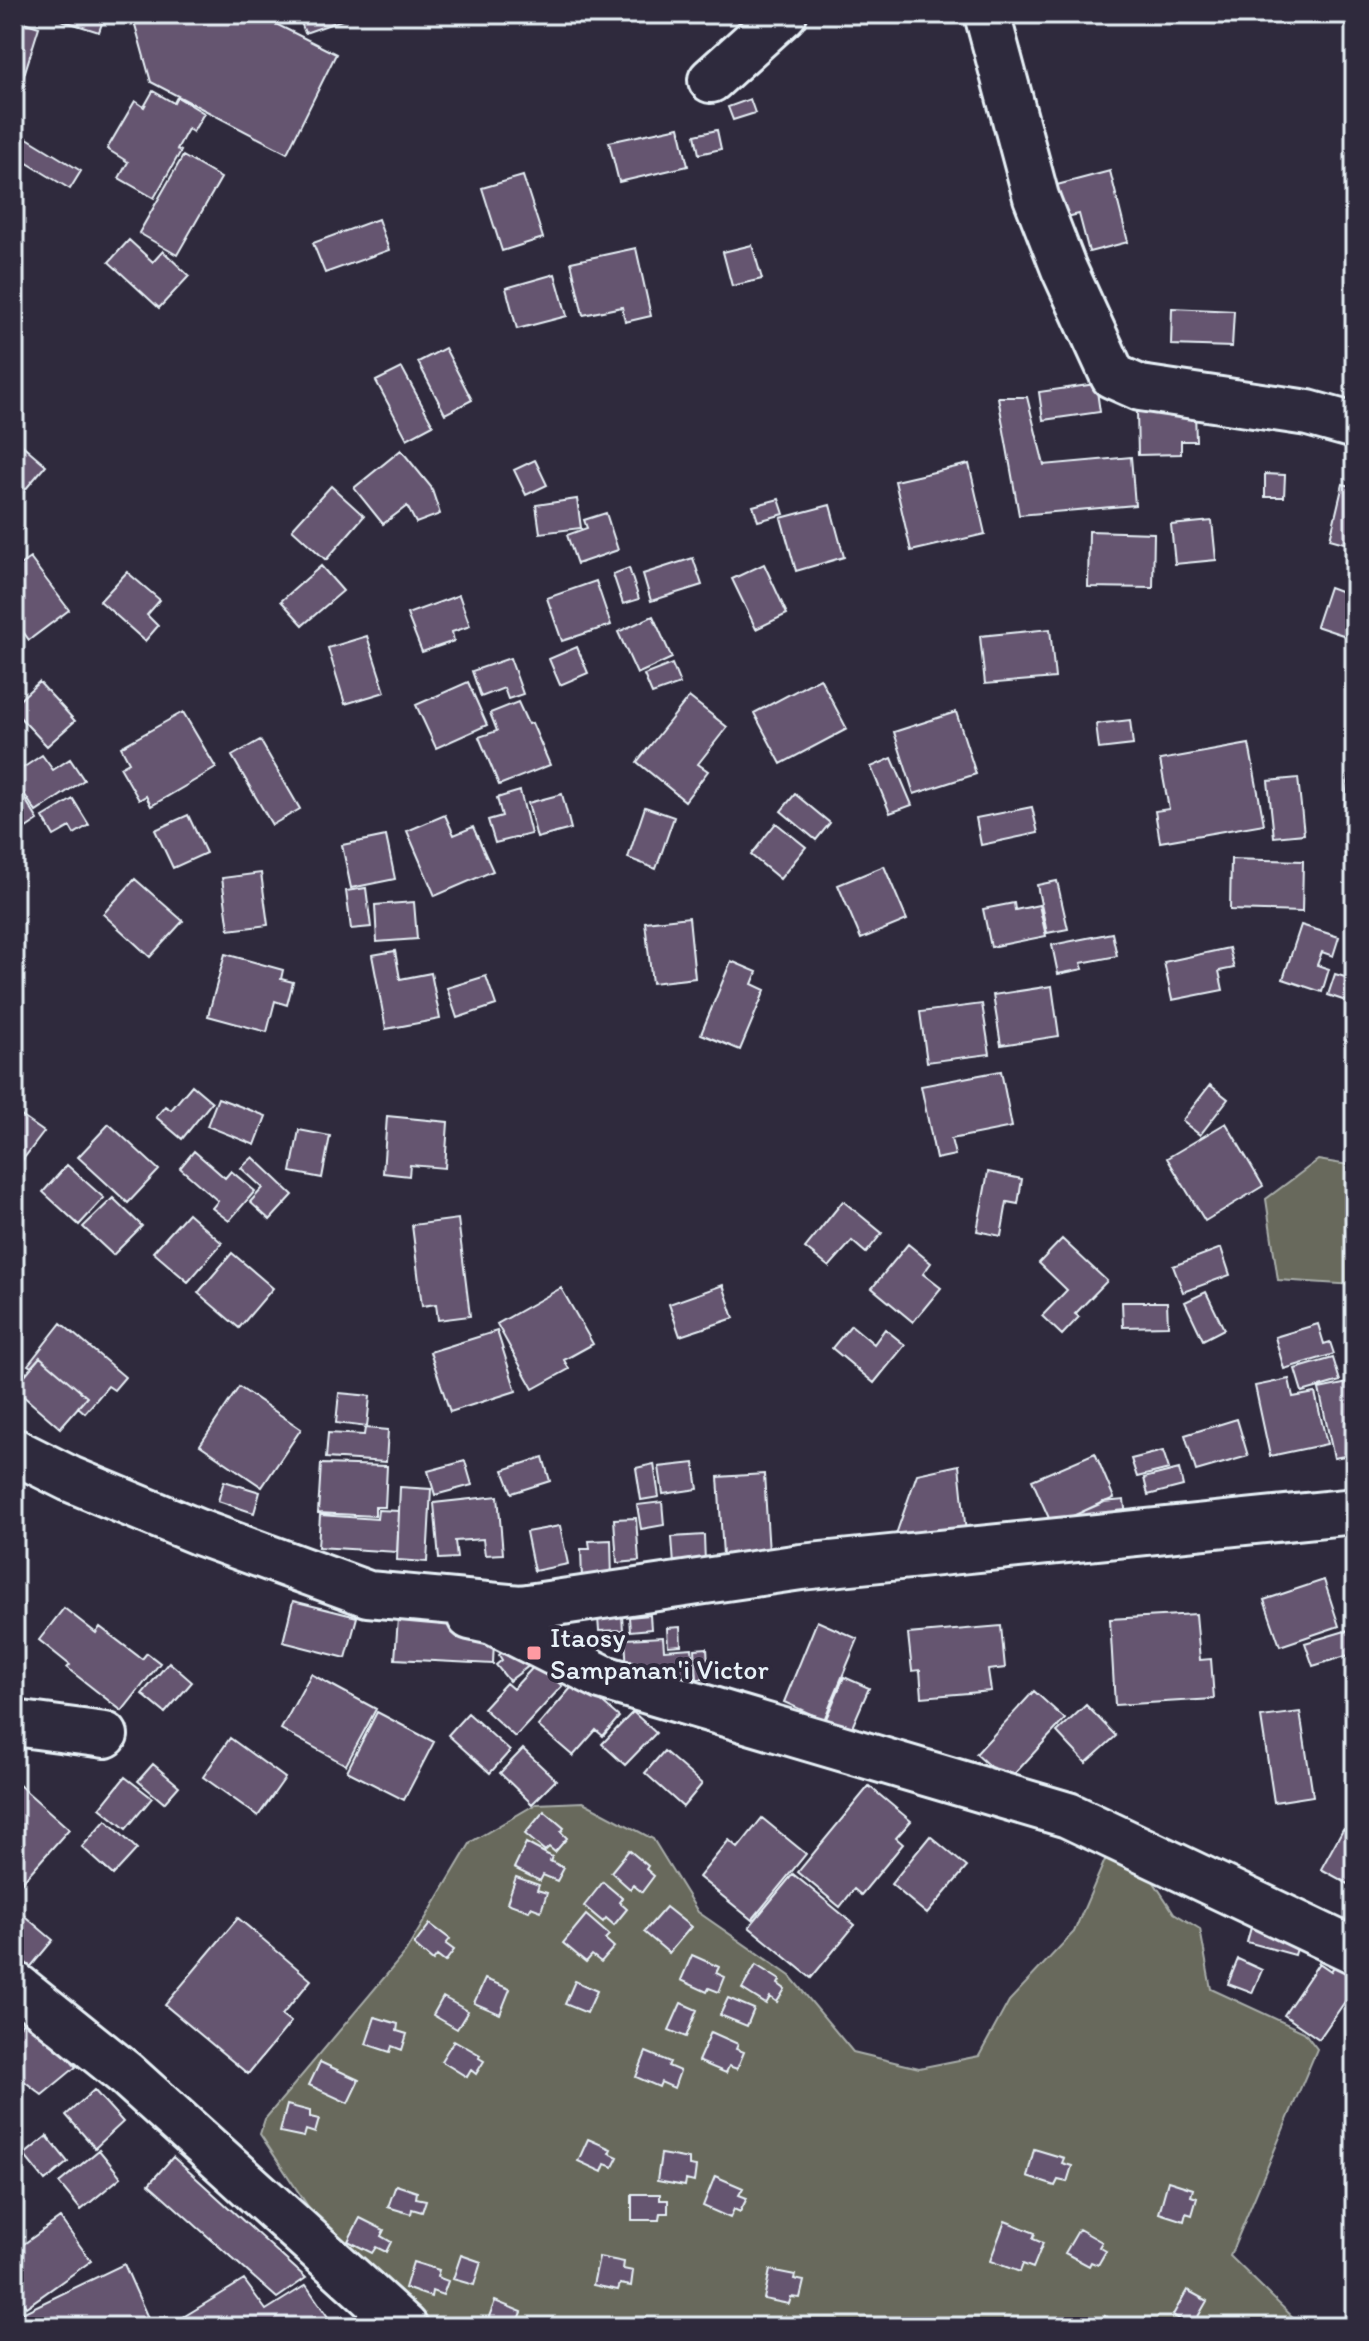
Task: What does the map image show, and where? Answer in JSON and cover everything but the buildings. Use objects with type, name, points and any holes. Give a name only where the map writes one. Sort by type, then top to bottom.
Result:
[{"type":"street","points":[[711,80],[784,14]]},
{"type":"street","points":[[987,14],[1036,197],[1064,269],[1113,376],[1140,388],[1308,413],[1355,426]]},
{"type":"street","points":[[14,1451],[70,1479],[198,1532],[368,1594],[493,1622],[604,1678],[1068,1815],[1355,1951]]},
{"type":"street","points":[[368,1594],[521,1608],[801,1567],[1355,1511]]},
{"type":"street","points":[[14,1723],[105,1735]]},
{"type":"street","points":[[14,1984],[126,2074],[405,2327]]},
{"type":"green space","points":[[1318,1160],[1355,1166],[1355,1285],[1278,1280],[1266,1199]]},
{"type":"green space","points":[[583,1802],[653,1839],[698,1912],[790,1976],[853,2052],[919,2068],[979,2056],[1009,2001],[1074,1932],[1108,1853],[1140,1861],[1174,1913],[1200,1929],[1211,1989],[1304,2032],[1317,2049],[1230,2256],[1303,2327],[419,2327],[319,2223],[260,2134],[265,2119],[405,1953],[471,1842],[536,1804]]},
{"type":"place","name":"Itaosy Sampanan'i Victor","points":[[534,1653]]}]
